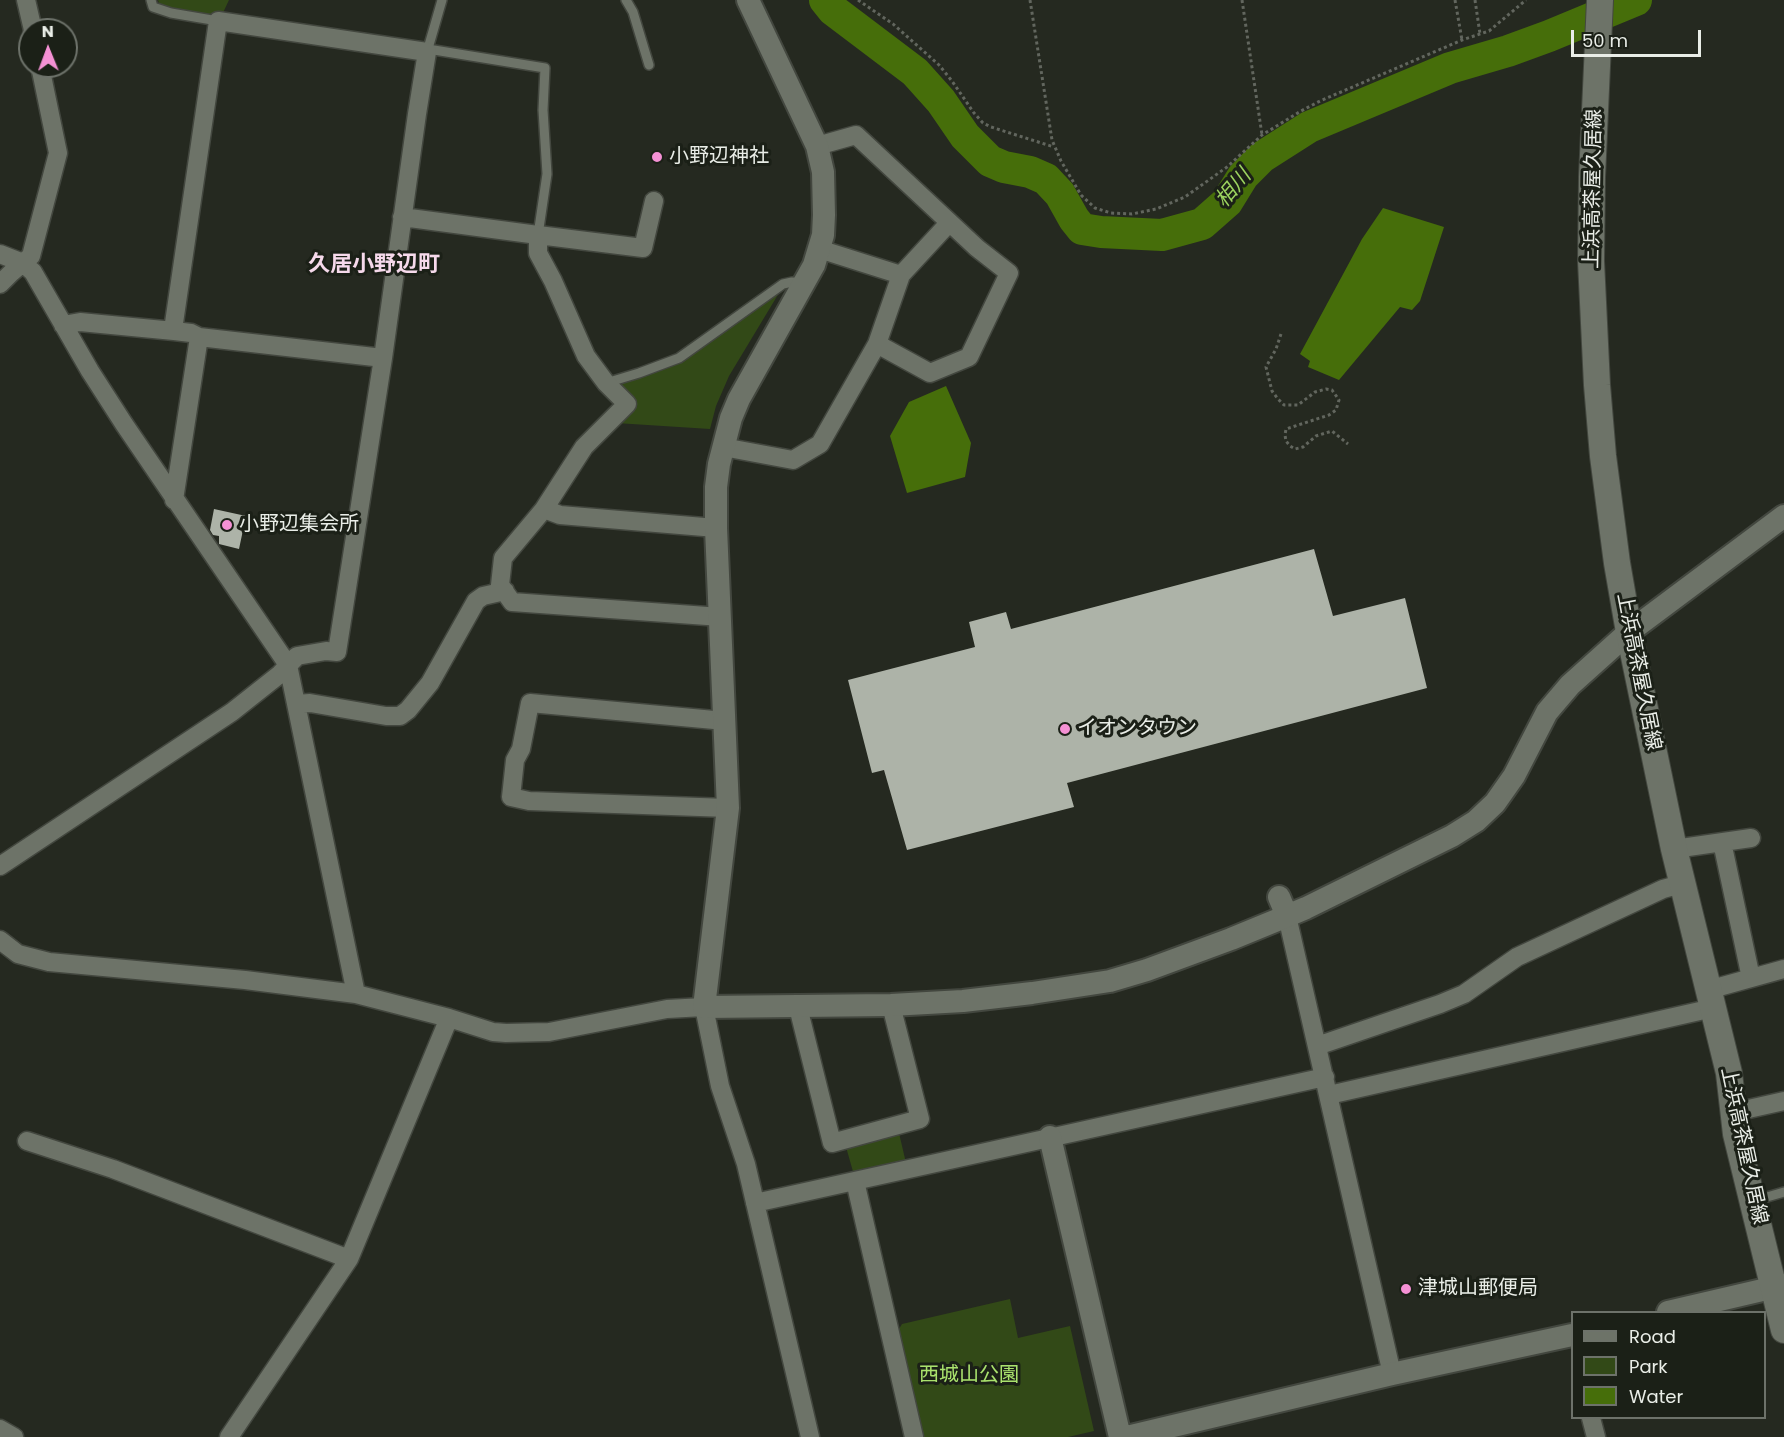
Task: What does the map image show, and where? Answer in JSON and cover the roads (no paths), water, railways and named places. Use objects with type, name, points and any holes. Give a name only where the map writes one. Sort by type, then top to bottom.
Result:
[{"type":"main road","name":"上浜高茶屋久居線","points":[[1600,0],[1592,177],[1591,261],[1603,456],[1616,552],[1629,632],[1681,884],[1729,1073],[1736,1134],[1779,1286],[1784,1330]]},
{"type":"street","points":[[26,0],[30,18]]},
{"type":"street","points":[[748,0],[818,146],[823,172],[823,235],[814,265],[805,283],[748,382],[731,418],[716,487],[728,808],[704,1007],[720,1086],[746,1164],[810,1437]]},
{"type":"street","points":[[0,866],[232,712],[280,674],[297,656],[326,651],[337,652],[383,358],[427,52],[218,21],[174,331]]},
{"type":"street","points":[[0,284],[31,256],[58,153],[42,78]]},
{"type":"street","points":[[818,146],[856,135],[976,248],[1009,273],[969,357],[930,373],[877,344]]},
{"type":"street","points":[[402,217],[643,248],[654,201]]},
{"type":"street","points":[[723,447],[793,460],[820,444],[877,344],[901,275],[949,223]]},
{"type":"street","points":[[538,236],[538,253],[586,356],[627,404],[584,447],[544,509],[503,558],[500,585],[512,602],[721,617]]},
{"type":"street","points":[[819,249],[901,275]]},
{"type":"street","points":[[0,254],[23,263],[33,272],[90,371],[174,500],[288,665],[356,994]]},
{"type":"street","points":[[63,324],[80,322],[174,331],[191,333],[199,337],[383,358]]},
{"type":"street","points":[[174,500],[199,337]]},
{"type":"street","points":[[544,509],[560,515],[716,528]]},
{"type":"street","points":[[0,940],[18,954],[49,962],[245,980],[356,994],[493,1032],[506,1033],[549,1032],[667,1009],[891,1005],[963,1001],[1110,981],[1179,958],[1283,907],[1306,908],[1452,836],[1476,821],[1495,803],[1514,776],[1547,712],[1558,698],[1629,632],[1784,516]]},
{"type":"street","points":[[296,704],[310,703],[386,716],[400,716],[408,710],[430,682],[476,601],[483,596],[505,591]]},
{"type":"street","points":[[725,721],[530,703],[521,749],[515,760],[511,797],[529,801],[728,808]]},
{"type":"street","points":[[1674,849],[1751,838]]},
{"type":"street","points":[[1722,842],[1751,978]]},
{"type":"street","points":[[1317,1046],[1464,994],[1517,957],[1663,889],[1681,884]]},
{"type":"street","points":[[1283,907],[1327,1086],[1392,1374]]},
{"type":"street","points":[[755,1203],[1050,1137],[1327,1086],[1711,999],[1751,978],[1784,969]]},
{"type":"street","points":[[798,1006],[832,1143],[920,1119],[891,1005]]},
{"type":"street","points":[[229,1437],[349,1259],[449,1018]]},
{"type":"street","points":[[1735,1112],[1784,1101]]},
{"type":"street","points":[[1050,1137],[1120,1437]]},
{"type":"street","points":[[27,1142],[113,1169],[349,1259]]},
{"type":"street","points":[[855,1181],[914,1437]]},
{"type":"street","points":[[1672,1311],[1779,1286]]},
{"type":"street","points":[[1127,1437],[1156,1434],[1392,1374],[1571,1335]]},
{"type":"street","points":[[1592,1419],[1596,1437]]},
{"type":"street","points":[[0,1429],[14,1437]]},
{"type":"lane","points":[[151,0],[153,7],[162,10],[218,21]]},
{"type":"lane","points":[[427,52],[442,0]]},
{"type":"lane","points":[[626,0],[633,12],[649,65]]},
{"type":"lane","points":[[427,52],[434,50],[544,68],[543,110],[547,174],[538,236]]},
{"type":"lane","points":[[606,382],[679,358],[783,284],[805,283]]},
{"type":"lane","points":[[1767,1197],[1784,1192]]},
{"type":"water","points":[[1383,208],[1444,227],[1420,301],[1412,310],[1400,307],[1339,380],[1308,367],[1310,361],[1300,354],[1362,239]]},
{"type":"water","points":[[946,386],[971,443],[965,477],[907,493],[890,436],[909,402]]},
{"type":"waterway","name":"相川","points":[[825,0],[833,10],[915,72],[941,101],[965,136],[990,161],[1046,179],[1060,194],[1082,229],[1162,235],[1202,224],[1227,202],[1243,176],[1262,157],[1309,127],[1450,68],[1508,51],[1636,0]]},
{"type":"place","name":"小野辺神社","points":[[657,157]]},
{"type":"place","name":"小野辺集会所","points":[[227,525]]},
{"type":"place","name":"イオンタウン","points":[[1065,729]]},
{"type":"place","name":"津城山郵便局","points":[[1406,1289]]},
{"type":"district","name":"久居小野辺町","points":[[374,265]]},
{"type":"park label","name":"西城山公園","points":[[969,1376]]}]
